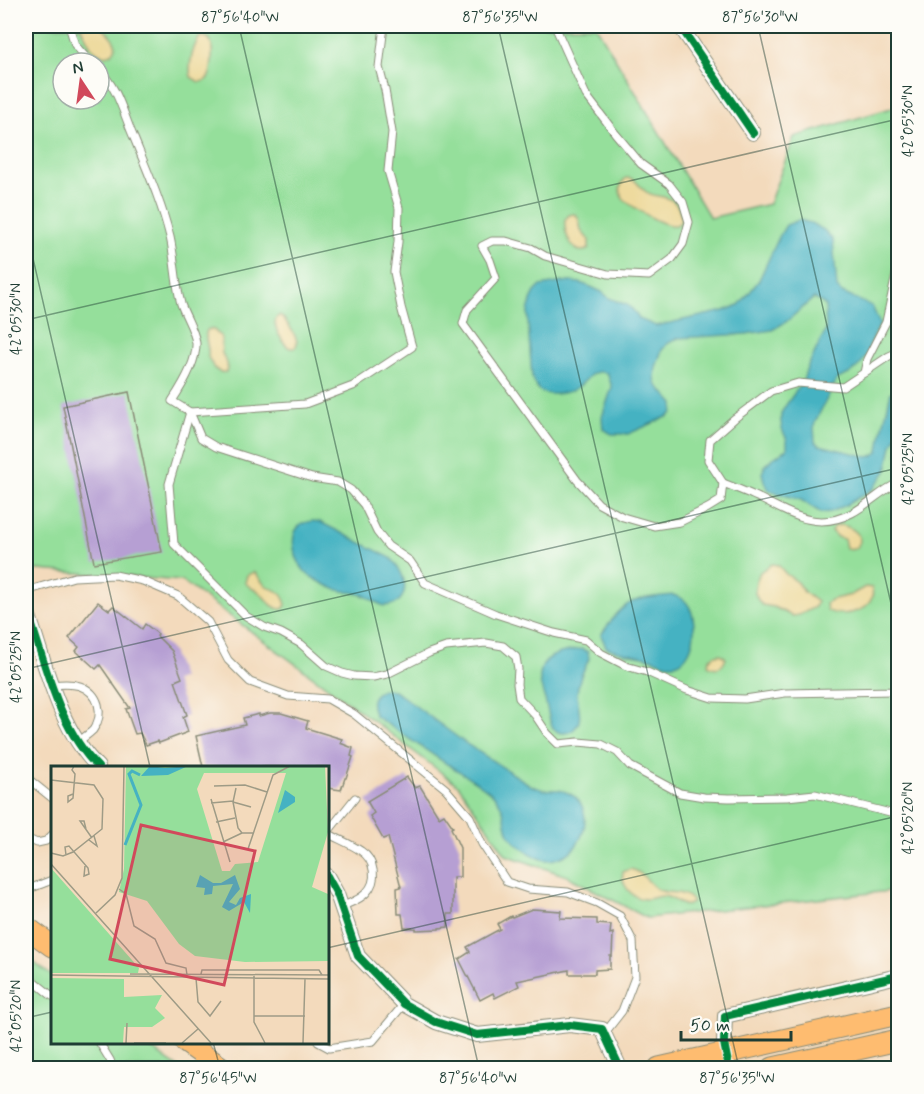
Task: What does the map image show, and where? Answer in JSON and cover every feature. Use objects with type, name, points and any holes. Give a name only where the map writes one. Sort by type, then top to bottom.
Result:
[{"type":"main road","points":[[26,927],[51,945]]},
{"type":"main road","points":[[659,1068],[727,1061],[898,1014]]},
{"type":"main road","points":[[773,1068],[898,1040]]},
{"type":"main road","points":[[199,1048],[222,1068]]},
{"type":"street","points":[[680,26],[753,133]]},
{"type":"street","points":[[26,610],[51,685],[72,735],[97,766]]},
{"type":"street","points":[[328,878],[337,894],[358,956],[404,1004],[436,1022],[477,1035],[570,1025],[602,1029],[620,1068]]},
{"type":"street","points":[[727,1061],[724,1043],[725,1016],[898,976]]},
{"type":"lane","points":[[69,26],[75,45],[80,51]]},
{"type":"lane","points":[[111,85],[122,106],[149,174],[170,237],[174,272],[182,304],[196,342],[193,359],[172,401],[190,412],[305,404],[353,386],[412,346],[400,307],[394,272],[399,208],[388,171],[392,132],[379,67],[384,26]]},
{"type":"lane","points":[[555,26],[586,95],[641,164],[669,184],[683,202],[689,222],[683,244],[672,260],[649,276],[608,274],[545,256],[531,248],[492,241],[482,246],[496,278],[467,310],[463,324],[578,480],[599,504],[623,518],[654,526],[680,522],[721,500],[723,483]]},
{"type":"lane","points":[[777,30],[798,26]]},
{"type":"lane","points":[[849,26],[858,29],[870,26]]},
{"type":"lane","points":[[864,373],[867,359],[886,322],[898,265]]},
{"type":"lane","points":[[898,352],[843,387],[798,383],[771,391],[710,440],[708,460],[723,483],[792,515],[814,521],[835,521],[853,513],[898,483]]},
{"type":"lane","points":[[190,412],[201,438],[216,447],[312,478],[338,482],[351,490],[364,505],[377,532],[388,546],[410,561],[425,583],[496,614],[554,633],[586,640],[601,653],[626,666],[647,672],[687,690],[712,698],[745,699],[785,693],[894,691],[898,689]]},
{"type":"lane","points":[[190,412],[169,484],[174,544],[246,616],[301,644],[326,666],[354,676],[373,677],[387,674],[429,653],[446,648],[486,643],[503,646],[516,657],[519,669],[517,684],[519,698],[558,744],[578,742],[602,744],[617,752],[630,766],[680,793],[729,798],[815,794],[898,815]]},
{"type":"lane","points":[[26,591],[74,578],[115,575],[143,581],[178,596],[208,622],[228,660],[250,682],[288,696],[328,699],[354,714],[446,789],[470,817],[482,844],[507,882],[528,889],[568,892],[597,903],[620,916],[633,941],[634,976],[622,1011],[604,1034]]},
{"type":"lane","points":[[51,685],[81,686],[90,692],[99,705],[100,716],[93,729],[78,742]]},
{"type":"lane","points":[[26,777],[51,797]]},
{"type":"lane","points":[[328,832],[355,798]]},
{"type":"lane","points":[[328,834],[361,850],[369,857],[374,876],[372,885],[366,893],[341,907]]},
{"type":"lane","points":[[26,838],[37,843],[51,836]]},
{"type":"lane","points":[[26,888],[51,880]]},
{"type":"lane","points":[[26,975],[51,995]]},
{"type":"lane","points":[[321,1043],[329,1048],[373,1041],[404,1004]]},
{"type":"lane","points":[[100,1043],[113,1068]]},
{"type":"green space","points":[[26,26],[596,26],[710,218],[769,204],[794,137],[898,106],[898,890],[647,918],[567,876],[506,855],[459,786],[182,581],[26,569]]},
{"type":"green space","points":[[26,957],[51,975],[51,1043],[143,1043],[179,1068],[26,1068]]},
{"type":"sand","points":[[80,26],[101,26],[116,46],[111,53],[111,51],[96,51],[91,47]]},
{"type":"sand","points":[[201,36],[210,40],[212,59],[208,78],[199,82],[191,77],[190,67],[194,50]]},
{"type":"sand","points":[[626,178],[635,181],[652,195],[672,200],[680,212],[679,223],[666,224],[656,220],[624,200],[620,189]]},
{"type":"sand","points":[[574,214],[579,219],[581,231],[589,240],[589,249],[583,251],[574,247],[567,237],[565,220],[569,215]]},
{"type":"sand","points":[[280,315],[295,336],[297,343],[295,348],[287,346],[279,335],[275,322]]},
{"type":"sand","points":[[209,329],[214,330],[221,337],[222,353],[227,364],[226,372],[217,370],[208,357],[206,337]]},
{"type":"sand","points":[[841,525],[856,532],[860,541],[857,548],[850,550],[846,548],[844,539],[837,537],[831,531],[835,526]]},
{"type":"sand","points":[[772,564],[778,565],[817,602],[815,607],[792,616],[774,607],[762,605],[755,593],[756,582],[760,572]]},
{"type":"sand","points":[[254,572],[264,584],[282,595],[286,605],[283,609],[272,605],[257,590],[245,583],[247,575]]},
{"type":"sand","points":[[865,587],[872,588],[872,596],[870,602],[864,607],[841,614],[827,610],[826,604],[830,600],[851,595]]},
{"type":"sand","points":[[721,654],[726,658],[721,666],[716,668],[708,665],[712,657]]},
{"type":"sand","points":[[630,869],[642,874],[657,889],[685,895],[693,902],[684,905],[664,896],[647,899],[635,896],[623,881],[623,872]]},
{"type":"water","points":[[799,220],[824,230],[833,240],[837,288],[842,293],[872,306],[880,324],[861,364],[849,374],[837,379],[815,422],[815,442],[819,445],[869,457],[874,455],[879,451],[891,392],[898,389],[898,433],[892,445],[887,470],[873,489],[831,512],[821,513],[801,500],[769,490],[764,481],[762,473],[765,466],[787,449],[781,414],[803,381],[826,330],[825,305],[814,298],[786,322],[772,330],[678,338],[667,344],[662,350],[655,377],[656,384],[674,404],[673,412],[669,416],[628,434],[612,434],[603,429],[602,417],[612,387],[607,373],[594,373],[578,387],[565,392],[544,393],[536,387],[532,378],[528,311],[535,292],[541,286],[563,282],[580,283],[627,305],[639,319],[656,326],[724,311],[739,305],[750,292],[759,280],[786,225]]},
{"type":"water","points":[[313,521],[320,522],[391,558],[401,573],[405,585],[398,602],[384,606],[363,595],[335,589],[305,572],[297,558],[293,541],[298,527]]},
{"type":"water","points":[[673,595],[684,600],[689,607],[694,624],[692,643],[684,659],[669,664],[606,647],[601,635],[623,608],[638,600]]},
{"type":"water","points":[[582,649],[588,652],[589,659],[577,693],[578,725],[570,732],[559,732],[554,729],[550,720],[540,684],[541,672],[543,665],[553,656],[566,651]]},
{"type":"water","points":[[385,689],[402,696],[468,745],[532,786],[571,794],[581,805],[585,820],[582,835],[575,847],[566,855],[544,860],[517,844],[508,832],[501,805],[492,794],[375,716],[372,699],[376,693]]},
{"type":"building","points":[[129,392],[162,552],[94,563],[63,406]]},
{"type":"building","points":[[98,602],[109,610],[113,606],[142,629],[145,624],[158,634],[157,636],[172,651],[182,678],[175,681],[187,715],[183,717],[188,732],[159,743],[158,741],[146,745],[140,733],[135,734],[126,709],[130,708],[100,665],[96,669],[76,651],[79,647],[69,638]]},
{"type":"building","points":[[281,713],[308,721],[306,728],[342,739],[340,743],[353,748],[351,756],[353,757],[341,790],[328,788],[328,766],[203,766],[196,736],[245,725],[243,718],[259,714],[259,716]]},
{"type":"building","points":[[407,777],[415,788],[420,786],[439,817],[444,814],[453,827],[451,828],[460,848],[460,877],[453,877],[453,914],[448,914],[448,927],[416,930],[416,928],[404,928],[402,914],[398,914],[397,888],[401,887],[388,837],[383,839],[370,816],[374,813],[367,801]]},
{"type":"building","points":[[532,909],[561,911],[560,918],[597,919],[597,924],[611,925],[610,934],[613,933],[610,969],[595,970],[595,974],[569,974],[569,970],[517,981],[519,986],[495,998],[493,993],[480,1000],[459,959],[470,952],[467,947],[500,929],[497,924],[511,916]]},
{"type":"cycle path","points":[[680,26],[753,133]]},
{"type":"cycle path","points":[[26,608],[62,713],[72,733],[97,766]]},
{"type":"cycle path","points":[[328,878],[337,894],[358,956],[404,1004],[436,1022],[477,1035],[570,1025],[602,1029],[620,1068]]},
{"type":"cycle path","points":[[729,1068],[724,1043],[725,1016],[898,976]]}]
